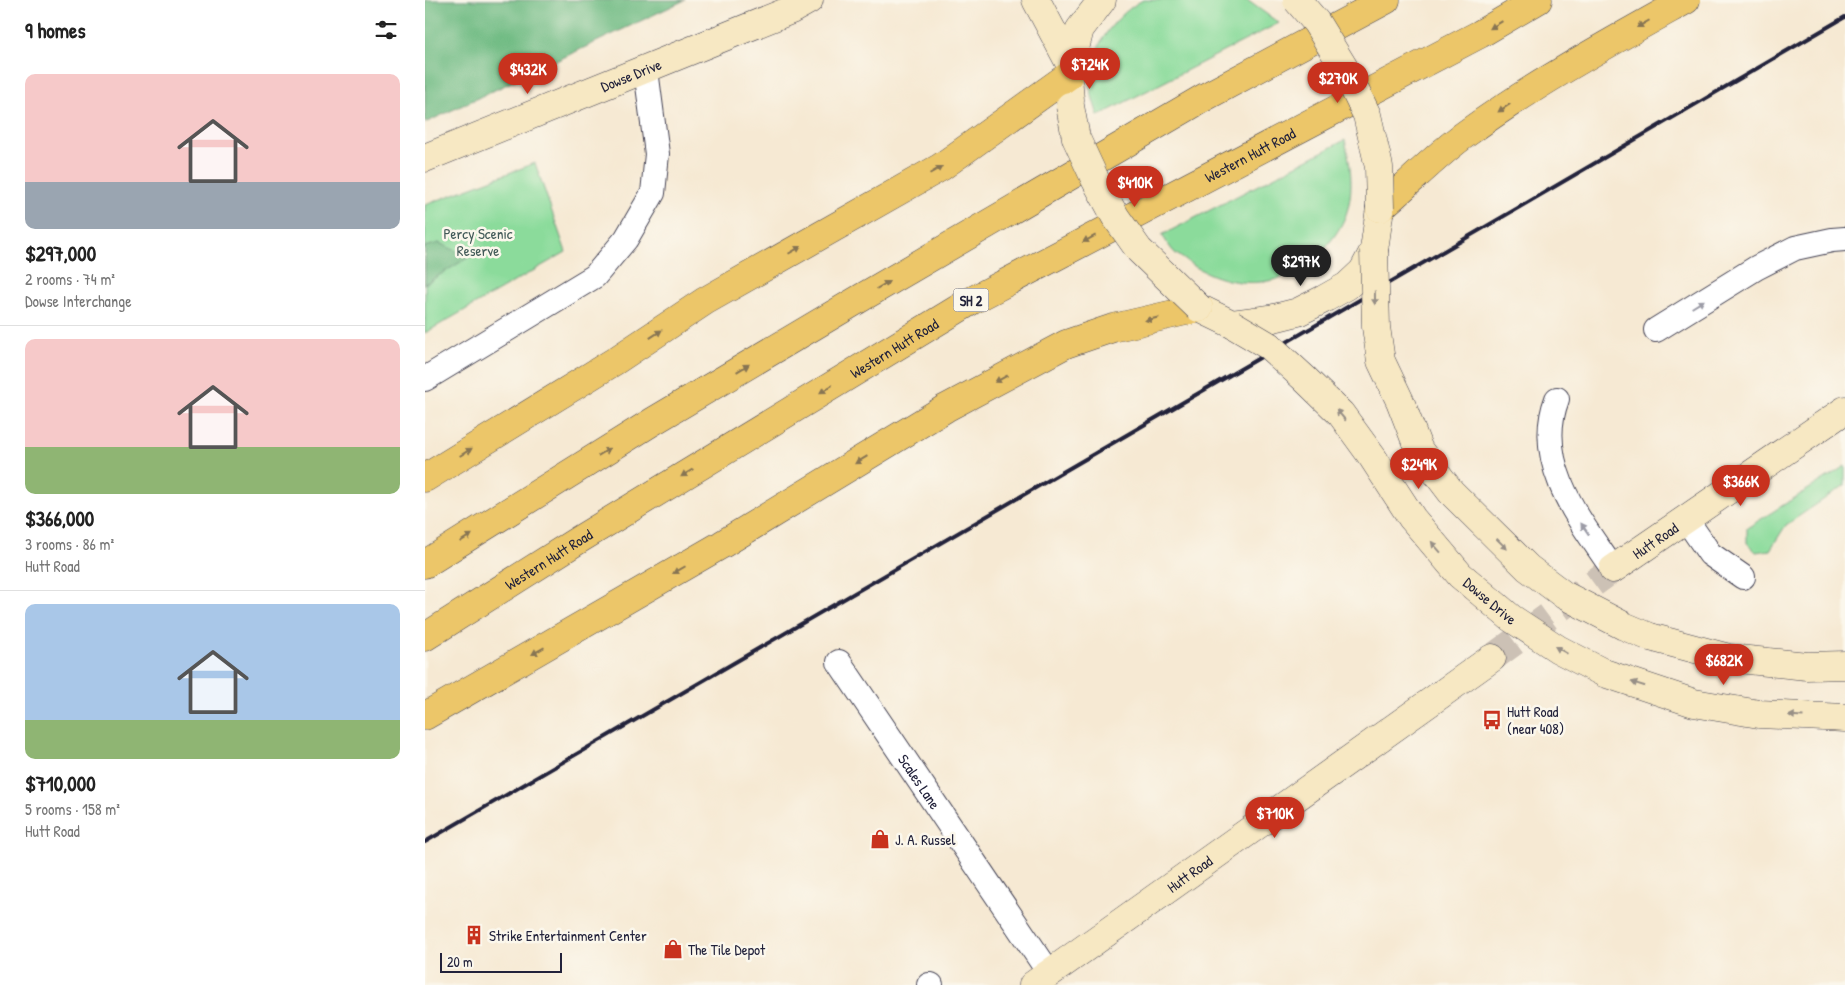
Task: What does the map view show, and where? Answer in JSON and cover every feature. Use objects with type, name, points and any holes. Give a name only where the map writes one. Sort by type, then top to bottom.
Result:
[{"type":"highway","points":[[425,564],[652,422],[866,295],[1205,97],[1386,0]]},
{"type":"highway","name":"Western Hutt Road","points":[[425,637],[588,534],[971,301],[1480,34],[1538,0]]},
{"type":"highway","points":[[1380,208],[1459,139],[1495,114],[1546,80],[1686,0]]},
{"type":"highway","points":[[425,478],[615,361],[705,301],[941,168],[1069,70]]},
{"type":"highway","points":[[425,716],[721,546],[946,408],[1066,344],[1113,328],[1199,308]]},
{"type":"main road","name":"Dowse Drive","points":[[425,158],[646,70],[791,10],[809,0]]},
{"type":"main road","points":[[1036,0],[1069,70]]},
{"type":"main road","points":[[1069,70],[1081,29],[1102,0]]},
{"type":"main road","points":[[1297,0],[1316,22],[1343,66],[1367,115],[1379,168],[1380,208],[1374,250],[1376,327],[1381,360],[1400,401],[1419,450],[1451,492],[1528,568],[1564,595],[1624,626],[1650,637],[1729,658],[1807,666],[1845,665]]},
{"type":"main road","name":"Dowse Drive","points":[[1069,70],[1070,106],[1076,138],[1115,216],[1139,250],[1199,308],[1232,324],[1269,346],[1341,414],[1373,458],[1412,518],[1460,575],[1511,618],[1558,649],[1604,673],[1695,702],[1759,714],[1845,718]]},
{"type":"main road","points":[[1232,324],[1270,319],[1298,312],[1324,299],[1347,286],[1363,271],[1374,250]]},
{"type":"main road","name":"Hutt Road","points":[[1613,569],[1845,410]]},
{"type":"main road","name":"Hutt Road","points":[[1041,979],[1492,658]]},
{"type":"lane","points":[[425,379],[595,276],[626,239],[653,193],[657,154],[646,70]]},
{"type":"lane","points":[[1657,330],[1756,268],[1795,248],[1845,239]]},
{"type":"lane","points":[[1557,399],[1552,412],[1550,435],[1552,456],[1560,483],[1581,524],[1613,569]]},
{"type":"lane","points":[[1686,519],[1710,554],[1743,577]]},
{"type":"lane","name":"Scales Lane","points":[[839,662],[1041,979]]},
{"type":"green space","points":[[425,0],[685,0],[425,123]]},
{"type":"green space","points":[[1143,0],[1247,0],[1279,23],[1098,116],[1091,90],[1093,67],[1098,49],[1103,38],[1113,25],[1131,8]]},
{"type":"green space","points":[[1345,140],[1351,182],[1350,199],[1344,220],[1323,250],[1309,263],[1293,273],[1276,279],[1258,282],[1240,282],[1222,278],[1205,272],[1188,262],[1171,249],[1162,235]]},
{"type":"green space","name":"Percy Scenic Reserve","points":[[535,163],[566,252],[425,333],[425,205]]},
{"type":"green space","points":[[439,243],[469,257],[425,284],[425,247]]},
{"type":"green space","points":[[1845,466],[1845,485],[1786,525],[1770,550],[1756,552],[1747,543],[1747,528]]},
{"type":"tunnel","points":[[1492,658],[1613,569]]},
{"type":"railway","points":[[425,842],[1845,17]]},
{"type":"place","name":"Hutt Road (near 408)","points":[[1492,720]]},
{"type":"place","name":"J. A. Russel","points":[[880,839]]},
{"type":"place","name":"Strike Entertainment Center","points":[[474,935]]},
{"type":"place","name":"The Tile Depot","points":[[673,949]]}]
